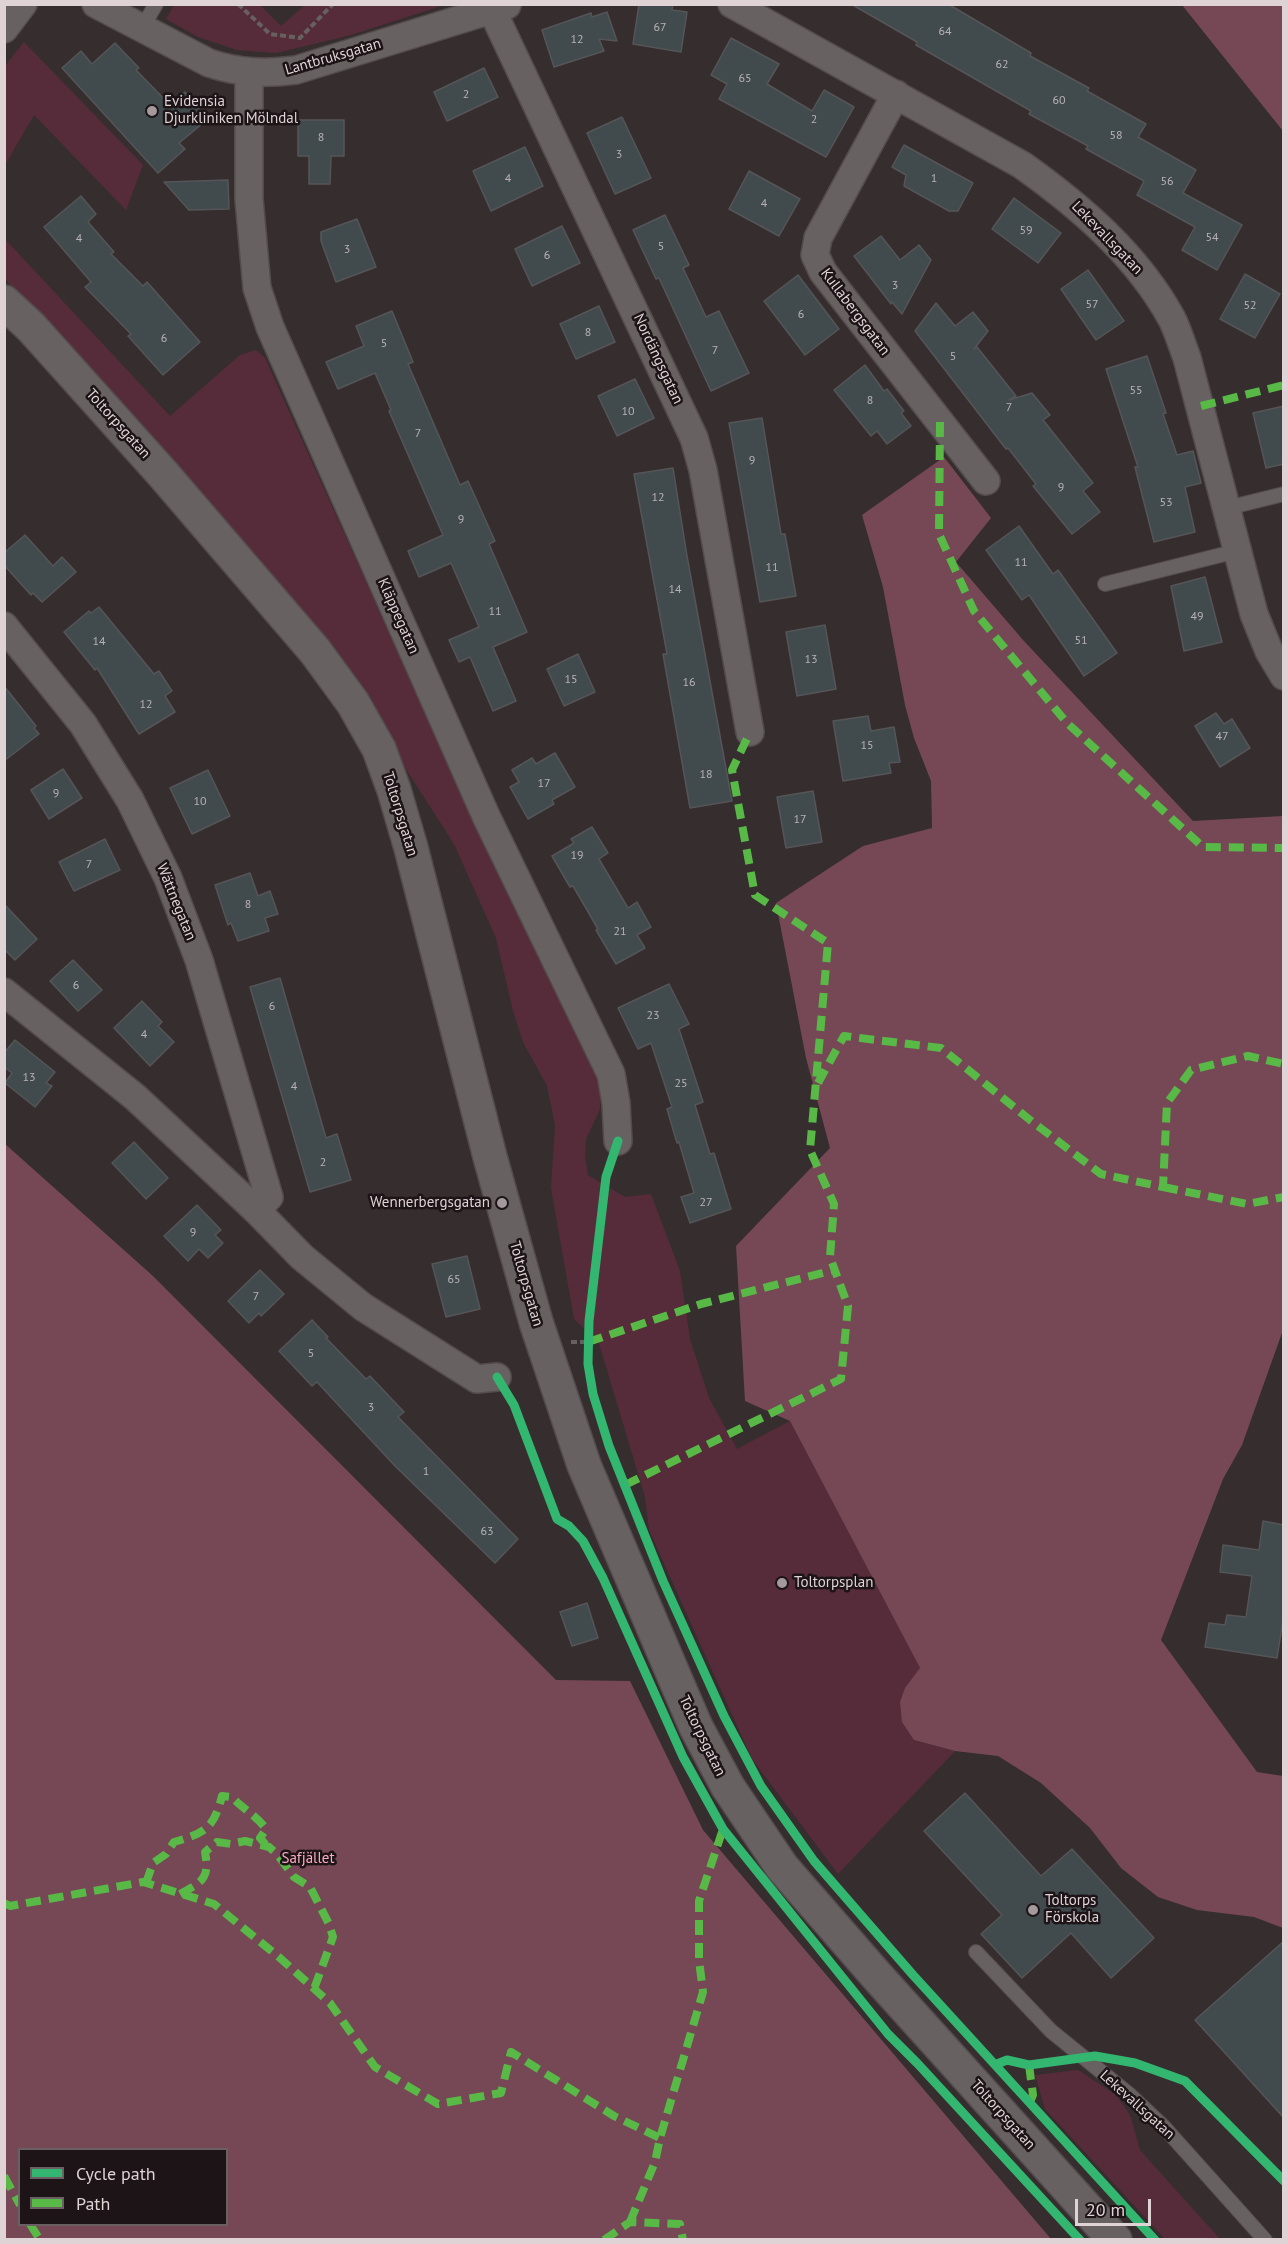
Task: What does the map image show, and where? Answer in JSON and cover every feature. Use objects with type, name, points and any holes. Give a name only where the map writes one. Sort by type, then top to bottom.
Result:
[{"type":"street","points":[[4,28],[23,4]]},
{"type":"street","name":"Lantbruksgatan","points":[[96,4],[209,63],[228,70],[249,73],[296,70],[500,7]]},
{"type":"street","name":"Lekevallsgatan","points":[[732,4],[1022,165],[1058,190],[1124,252],[1151,285],[1173,320],[1187,357],[1254,614],[1269,651],[1284,676]]},
{"type":"street","name":"Nordängsgatan","points":[[500,7],[694,438],[703,470],[750,732]]},
{"type":"street","name":"Kläppegatan","points":[[249,73],[249,199],[257,288],[270,327],[486,816],[611,1074],[616,1103],[618,1141]]},
{"type":"street","name":"Kullabergsgatan","points":[[896,94],[818,238],[815,255],[823,273],[986,481]]},
{"type":"street","name":"Toltorpsgatan","points":[[4,302],[31,327],[163,474],[315,651],[353,704],[378,749],[394,790],[411,848],[489,1156],[530,1300],[584,1465],[687,1705],[728,1787],[782,1867],[1115,2240]]},
{"type":"street","name":"Wättnegatan","points":[[9,640],[84,724],[130,800],[168,878],[199,960],[269,1197],[256,1210]]},
{"type":"street","points":[[4,992],[135,1097],[256,1210],[302,1257],[363,1307],[477,1379],[497,1377]]},
{"type":"lane","points":[[142,28],[156,4]]},
{"type":"lane","points":[[1227,508],[1284,494]]},
{"type":"lane","points":[[1105,584],[1238,551]]},
{"type":"lane","name":"Lekevallsgatan","points":[[976,1952],[1051,2031],[1130,2095],[1164,2127],[1266,2240]]},
{"type":"path","points":[[238,4],[270,34],[300,38],[333,4]]},
{"type":"shaded area","points":[[174,5],[260,5],[281,26],[305,5],[444,5],[351,35],[276,53],[237,50],[198,37],[166,19]]},
{"type":"shaded area","points":[[24,42],[143,165],[126,210],[34,115],[5,165],[5,66]]},
{"type":"shaded area","points":[[4,238],[170,416],[240,355],[256,350],[265,358],[404,666],[591,1061],[601,1087],[600,1109],[586,1139],[585,1156],[588,1175],[625,1197],[651,1194],[680,1271],[690,1339],[709,1398],[737,1449],[790,1421],[920,1668],[914,1740],[955,1751],[838,1874],[752,1759],[649,1530],[645,1497],[599,1343],[574,1319],[551,1188],[555,1125],[547,1086],[523,1042],[513,1011],[496,938],[454,844],[402,763],[370,696],[205,499],[96,375],[5,279]]},
{"type":"shaded area","points":[[1078,2070],[1116,2095],[1130,2115],[1140,2150],[1220,2239],[1165,2239],[1045,2109],[1035,2075]]},
{"type":"green space","points":[[1182,5],[1283,5],[1283,131]]},
{"type":"green space","points":[[944,457],[991,518],[956,562],[1023,640],[1193,821],[1283,816],[1283,1330],[1242,1445],[1223,1479],[1161,1640],[1257,1772],[1283,1776],[1283,1928],[1254,1917],[1197,1910],[1158,1897],[1121,1868],[1090,1828],[1041,1783],[998,1756],[955,1751],[914,1740],[902,1722],[900,1702],[905,1688],[920,1668],[790,1421],[745,1401],[736,1246],[830,1148],[806,1058],[776,903],[863,846],[932,828],[931,781],[914,738],[905,705],[883,587],[862,515]]},
{"type":"green space","name":"Safjället","points":[[4,1143],[153,1276],[556,1680],[630,1681],[703,1830],[1051,2239],[5,2239]]},
{"type":"building","points":[[639,4],[673,4],[672,10],[687,12],[681,52],[633,44]]},
{"type":"building","points":[[851,4],[948,4],[1031,53],[1030,56],[1089,88],[1087,91],[1146,124],[1138,137],[1196,170],[1183,193],[1242,225],[1217,270],[1182,250],[1195,227],[1137,195],[1144,181],[1086,149],[1088,146],[1029,114],[1031,111],[916,45],[917,42]]},
{"type":"building","points":[[607,12],[617,41],[599,39],[604,51],[554,67],[542,30],[591,13],[592,17]]},
{"type":"building","points":[[731,38],[779,64],[767,84],[812,111],[824,90],[854,107],[826,157],[719,99],[727,84],[711,75]]},
{"type":"building","name":"Evidensia Djurkliniken Mölndal","points":[[115,43],[139,68],[136,70],[169,104],[185,92],[208,119],[179,143],[185,149],[158,173],[62,68],[81,51],[92,64]]},
{"type":"building","points":[[484,68],[498,97],[447,121],[434,92]]},
{"type":"building","points":[[622,117],[651,178],[615,194],[587,133]]},
{"type":"building","points":[[298,120],[344,120],[344,156],[331,156],[330,184],[309,184],[309,156],[298,156]]},
{"type":"building","points":[[904,145],[973,183],[958,211],[949,211],[904,186],[906,175],[892,167]]},
{"type":"building","points":[[525,147],[543,186],[491,211],[473,171]]},
{"type":"building","points":[[749,171],[800,199],[779,236],[729,209]]},
{"type":"building","points":[[228,180],[229,209],[189,210],[164,182]]},
{"type":"building","points":[[81,196],[96,214],[88,222],[114,252],[111,254],[143,286],[147,282],[200,342],[163,375],[128,336],[131,334],[85,287],[91,282],[44,227]]},
{"type":"building","points":[[1014,198],[1061,233],[1038,263],[992,229]]},
{"type":"building","points":[[665,215],[689,265],[683,268],[706,317],[719,311],[749,373],[711,391],[659,278],[656,279],[633,230]]},
{"type":"building","points":[[357,219],[376,267],[336,282],[321,241],[321,232]]},
{"type":"building","points":[[562,226],[580,263],[532,286],[515,249]]},
{"type":"building","points":[[881,236],[900,260],[919,245],[931,260],[902,314],[892,302],[891,304],[854,256]]},
{"type":"building","points":[[1088,270],[1124,321],[1096,340],[1061,289]]},
{"type":"building","points":[[1245,274],[1280,294],[1255,338],[1220,319]]},
{"type":"building","points":[[798,275],[839,329],[805,355],[764,301]]},
{"type":"building","points":[[936,303],[955,326],[973,312],[988,331],[974,349],[977,347],[1016,396],[1009,400],[1032,393],[1050,415],[1043,420],[1093,483],[1083,491],[1100,512],[1072,534],[1033,486],[1036,484],[1008,448],[1006,449],[915,331]]},
{"type":"building","points":[[599,306],[615,342],[576,359],[560,324]]},
{"type":"building","points":[[392,311],[413,362],[408,364],[460,485],[468,481],[495,541],[489,544],[527,632],[493,647],[516,701],[493,711],[470,657],[459,662],[449,640],[479,627],[451,563],[419,577],[408,551],[443,535],[375,373],[338,389],[326,362],[364,346],[356,326]]},
{"type":"building","points":[[1147,356],[1177,455],[1193,451],[1201,483],[1185,487],[1195,532],[1154,542],[1135,467],[1138,467],[1106,369]]},
{"type":"building","points":[[865,365],[884,391],[887,389],[904,411],[901,413],[911,426],[887,444],[877,431],[871,436],[834,390]]},
{"type":"building","points":[[635,379],[654,418],[617,436],[598,396]]},
{"type":"building","points":[[1284,406],[1284,464],[1266,468],[1253,413]]},
{"type":"building","points":[[762,418],[781,534],[785,534],[796,596],[760,602],[729,423]]},
{"type":"building","points":[[673,468],[732,801],[690,808],[663,654],[667,654],[634,474]]},
{"type":"building","points":[[1019,526],[1053,574],[1058,570],[1117,653],[1084,676],[1029,595],[1022,600],[986,550]]},
{"type":"building","points":[[25,535],[53,566],[62,557],[76,572],[42,602],[33,593],[31,595],[4,565],[4,553]]},
{"type":"building","points":[[1205,577],[1222,642],[1184,651],[1171,586]]},
{"type":"building","points":[[99,607],[154,674],[159,671],[172,691],[165,696],[175,712],[139,734],[97,668],[95,670],[64,632],[89,611],[91,613]]},
{"type":"building","points":[[825,625],[836,689],[797,696],[786,632]]},
{"type":"building","points":[[578,654],[595,692],[564,706],[547,669]]},
{"type":"building","points":[[4,686],[36,726],[34,728],[39,734],[4,761]]},
{"type":"building","points":[[1216,713],[1224,724],[1232,719],[1250,748],[1220,767],[1195,726]]},
{"type":"building","points":[[868,716],[871,731],[894,727],[900,762],[889,763],[891,773],[843,781],[833,721]]},
{"type":"building","points":[[555,753],[575,787],[552,800],[554,804],[528,819],[510,787],[519,782],[512,770],[532,758],[536,764]]},
{"type":"building","points":[[63,769],[82,798],[49,819],[31,790]]},
{"type":"building","points":[[208,770],[230,816],[192,834],[170,788]]},
{"type":"building","points":[[813,791],[822,842],[786,848],[777,797]]},
{"type":"building","points":[[592,827],[608,853],[599,859],[628,908],[637,902],[651,927],[637,935],[645,948],[616,964],[573,886],[570,887],[552,856],[574,843],[571,839]]},
{"type":"building","points":[[105,839],[120,870],[74,891],[59,862]]},
{"type":"building","points":[[250,873],[258,896],[270,891],[278,914],[265,918],[269,931],[238,941],[231,923],[228,925],[215,885]]},
{"type":"building","points":[[4,904],[37,939],[15,960],[4,949]]},
{"type":"building","points":[[73,960],[102,990],[78,1011],[50,981]]},
{"type":"building","points":[[280,978],[326,1138],[337,1134],[351,1180],[310,1192],[250,987]]},
{"type":"building","points":[[669,984],[689,1024],[679,1029],[703,1102],[695,1105],[710,1154],[714,1153],[731,1209],[690,1223],[681,1197],[694,1193],[667,1109],[672,1107],[651,1043],[638,1049],[618,1008]]},
{"type":"building","points":[[142,1001],[162,1022],[158,1026],[174,1042],[150,1066],[114,1028]]},
{"type":"building","points":[[15,1040],[55,1072],[46,1083],[52,1086],[35,1107],[5,1083],[12,1073],[4,1067],[4,1053]]},
{"type":"building","points":[[134,1142],[168,1178],[146,1199],[112,1163]]},
{"type":"building","points":[[197,1205],[221,1230],[215,1235],[223,1243],[208,1258],[199,1249],[188,1261],[164,1236]]},
{"type":"building","points":[[467,1256],[480,1309],[446,1317],[432,1264]]},
{"type":"building","points":[[260,1270],[284,1294],[261,1316],[259,1313],[249,1323],[228,1301]]},
{"type":"building","points":[[312,1320],[328,1337],[326,1338],[366,1379],[370,1376],[404,1412],[398,1417],[518,1539],[495,1563],[395,1466],[317,1382],[312,1386],[279,1351]]},
{"type":"building","points":[[1263,1521],[1284,1525],[1284,1614],[1277,1658],[1205,1647],[1209,1623],[1225,1625],[1227,1615],[1246,1617],[1252,1576],[1220,1572],[1223,1545],[1259,1550]]},
{"type":"building","points":[[587,1603],[598,1638],[572,1646],[560,1612]]},
{"type":"building","points":[[965,1793],[1041,1876],[1072,1849],[1154,1938],[1111,1978],[1071,1933],[1022,1978],[981,1934],[1002,1915],[924,1831]]},
{"type":"building","points":[[1284,1941],[1284,2118],[1195,2020]]},
{"type":"marked path","points":[[1201,406],[1284,385]]},
{"type":"marked path","points":[[940,422],[939,534],[974,611],[1067,723],[1203,847],[1284,848]]},
{"type":"marked path","points":[[625,1485],[841,1379],[848,1306],[830,1257],[834,1204],[810,1150],[828,943],[755,895],[732,770],[750,732]]},
{"type":"marked path","points":[[818,1083],[844,1036],[941,1048],[1101,1174],[1163,1187],[1167,1103],[1191,1070],[1248,1056],[1284,1064]]},
{"type":"marked path","points":[[1163,1187],[1247,1204],[1284,1197]]},
{"type":"marked path","points":[[588,1342],[701,1304],[834,1270]]},
{"type":"marked path","points":[[146,1883],[153,1863],[166,1854],[174,1842],[193,1836],[207,1828],[219,1807],[222,1796],[232,1797],[262,1824],[266,1829],[260,1838],[266,1845]]},
{"type":"marked path","points":[[630,2222],[655,2162],[703,1992],[699,1960],[699,1901],[723,1829]]},
{"type":"marked path","points":[[180,1894],[203,1879],[206,1868],[205,1852],[217,1842],[231,1844],[245,1841],[269,1847],[294,1877],[310,1887],[329,1924],[333,1937],[314,1989]]},
{"type":"marked path","points":[[4,1903],[10,1906],[143,1882],[214,1904],[330,2003],[375,2067],[438,2104],[501,2093],[511,2052],[614,2116],[660,2138]]},
{"type":"marked path","points":[[1029,2065],[1033,2095],[1030,2102]]},
{"type":"marked path","points":[[4,2176],[18,2201]]},
{"type":"marked path","points":[[604,2240],[630,2222],[680,2224],[683,2240]]},
{"type":"marked path","points":[[31,2226],[40,2240]]},
{"type":"cycle path","points":[[618,1141],[606,1177],[589,1321],[588,1364],[593,1394],[609,1446],[663,1581],[724,1716],[761,1786],[814,1861],[913,1975],[1155,2240]]},
{"type":"cycle path","points":[[497,1377],[514,1405],[557,1519],[569,1526],[583,1541],[603,1578],[683,1757],[723,1829],[888,2034],[1080,2240]]},
{"type":"cycle path","points":[[997,2064],[1007,2060],[1029,2065],[1095,2056],[1135,2063],[1185,2081],[1284,2181]]},
{"type":"place","name":"Evidensia Djurkliniken Mölndal","points":[[152,111]]},
{"type":"place","name":"Wennerbergsgatan","points":[[502,1203]]},
{"type":"place","name":"Toltorpsplan","points":[[782,1583]]},
{"type":"place","name":"Toltorps Förskola","points":[[1033,1910]]}]
